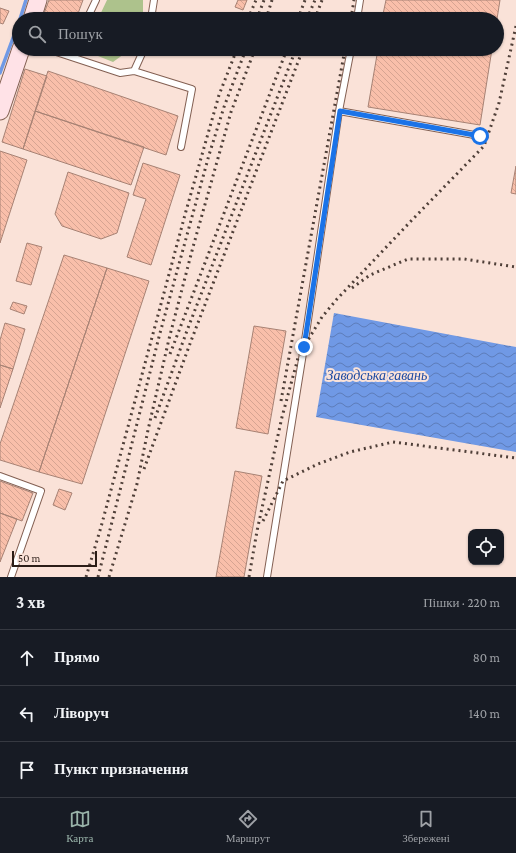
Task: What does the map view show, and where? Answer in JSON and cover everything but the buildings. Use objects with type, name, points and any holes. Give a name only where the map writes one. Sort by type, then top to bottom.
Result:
[{"type":"street","points":[[34,12],[38,0]]},
{"type":"street","points":[[0,111],[19,56]]},
{"type":"lane","points":[[90,12],[96,0]]},
{"type":"lane","points":[[152,12],[154,0]]},
{"type":"lane","points":[[358,12],[360,0]]},
{"type":"lane","points":[[70,56],[120,73],[134,71],[192,90],[180,147]]},
{"type":"lane","points":[[134,71],[141,56]]},
{"type":"lane","points":[[267,577],[350,56]]},
{"type":"lane","points":[[340,111],[480,136]]},
{"type":"lane","points":[[0,476],[41,491],[11,577]]},
{"type":"green space","points":[[107,0],[143,0],[143,12],[101,12]]},
{"type":"green space","points":[[98,56],[121,56],[113,62]]},
{"type":"water","name":"Заводська гавань","points":[[334,313],[516,347],[516,452],[316,417]]},
{"type":"waterway","points":[[22,12],[26,0]]},
{"type":"waterway","points":[[0,73],[12,41]]},
{"type":"railway","points":[[251,12],[256,0]]},
{"type":"railway","points":[[260,12],[264,0]]},
{"type":"railway","points":[[268,12],[272,0]]},
{"type":"railway","points":[[301,12],[305,0]]},
{"type":"railway","points":[[310,12],[315,0]]},
{"type":"railway","points":[[318,12],[322,0]]},
{"type":"railway","points":[[352,12],[354,0]]},
{"type":"railway","points":[[249,577],[257,531],[282,417],[298,358],[322,317],[337,299],[484,146],[499,103],[516,26]]},
{"type":"railway","points":[[86,577],[219,95],[234,56]]},
{"type":"railway","points":[[98,577],[160,333],[209,155],[224,107],[243,56]]},
{"type":"railway","points":[[109,577],[137,484],[169,339],[193,247],[231,112],[252,56]]},
{"type":"railway","points":[[170,354],[284,56]]},
{"type":"railway","points":[[155,418],[188,328],[293,56]]},
{"type":"railway","points":[[144,469],[191,341],[300,56]]},
{"type":"railway","points":[[281,401],[344,56]]},
{"type":"railway","points":[[352,288],[370,275],[408,259],[464,259],[516,267]]},
{"type":"railway","points":[[263,521],[283,481],[318,464],[350,452],[393,442],[516,458]]},
{"type":"route","points":[[304,347],[340,111],[480,136]]}]
